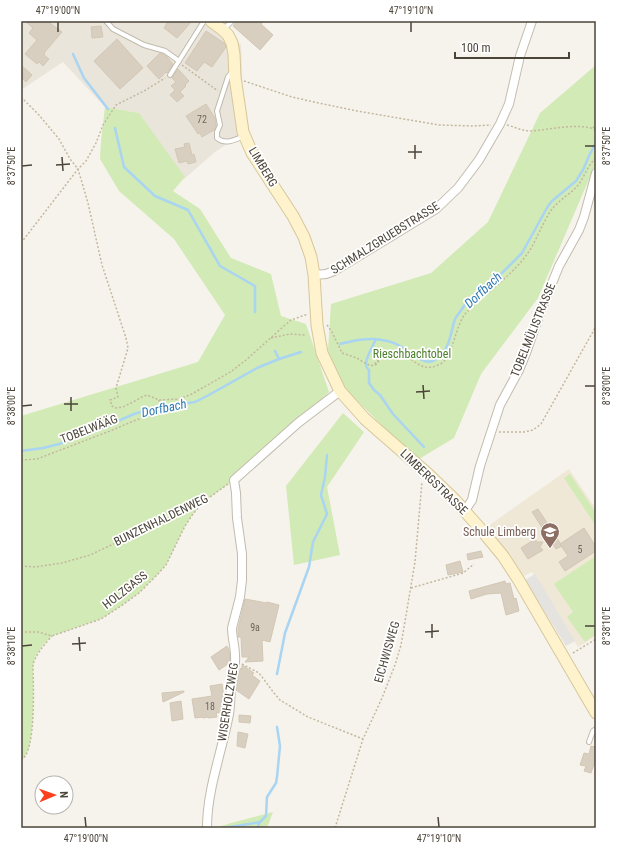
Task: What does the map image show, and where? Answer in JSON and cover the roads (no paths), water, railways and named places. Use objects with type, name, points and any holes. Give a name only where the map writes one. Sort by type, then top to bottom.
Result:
[{"type":"street","name":"LIMBERG","points":[[211,21],[223,30],[232,43],[243,132],[252,153],[293,216],[304,237],[311,257],[314,275],[316,315]]},
{"type":"street","name":"SCHMALZGRUEBSTRASSE","points":[[314,275],[326,274],[334,271],[436,209],[458,188],[479,160],[500,124],[509,104],[520,56],[532,21]]},
{"type":"street","name":"TOBELMÜLISTRASSE","points":[[464,510],[472,500],[480,466],[500,405],[519,370],[559,266],[579,230],[596,173]]},
{"type":"street","name":"LIMBERGSTRASSE","points":[[316,315],[322,353],[340,391],[365,419],[428,474],[464,510],[503,556],[596,713]]},
{"type":"street","name":"WISERHOLZWEG","points":[[207,828],[212,788],[230,707],[236,656],[232,628],[240,598],[242,580],[242,554],[234,480],[298,423],[340,391]]},
{"type":"lane","points":[[106,21],[113,29],[144,44],[165,51],[179,61]]},
{"type":"lane","points":[[170,75],[204,21]]},
{"type":"lane","points":[[223,30],[232,21]]},
{"type":"lane","points":[[235,73],[228,77],[217,111],[220,125],[217,132],[217,138],[221,141],[228,142],[245,136]]},
{"type":"lane","points":[[589,742],[593,731],[596,729]]},
{"type":"waterway","points":[[73,54],[84,78],[108,109]]},
{"type":"waterway","points":[[115,128],[124,167],[155,196],[188,210],[220,266],[255,286],[255,312]]},
{"type":"waterway","name":"Dorfbach","points":[[340,344],[366,339],[377,339],[398,345],[425,361],[430,362],[435,360],[446,348],[455,319],[464,306],[501,274],[522,253],[548,206],[576,181],[583,170],[596,142]]},
{"type":"waterway","points":[[376,339],[366,361],[366,367],[369,370],[369,383],[380,395],[393,414],[424,447]]},
{"type":"waterway","points":[[275,351],[279,359]]},
{"type":"waterway","name":"Dorfbach","points":[[21,451],[59,444],[147,410],[195,402],[257,368],[301,352]]},
{"type":"waterway","points":[[277,674],[285,633],[309,567],[313,542],[327,514],[321,495],[325,477],[327,455]]},
{"type":"waterway","points":[[224,828],[260,822],[266,816],[267,797],[276,783],[277,777],[280,746],[277,727]]},
{"type":"waterway","points":[[257,828],[260,822]]},
{"type":"place","name":"Schule Limberg","points":[[550,549]]},
{"type":"park label","name":"Rieschbachtobel","points":[[412,354]]}]
